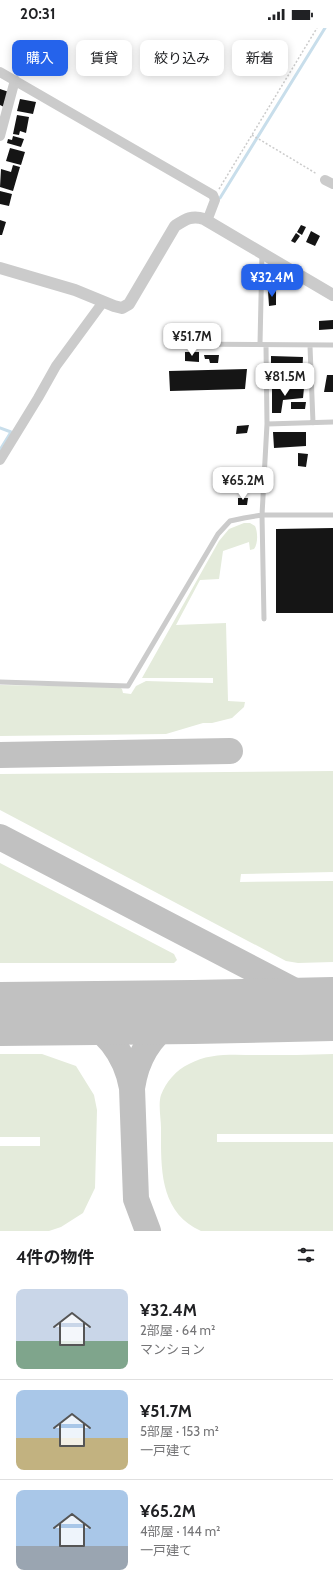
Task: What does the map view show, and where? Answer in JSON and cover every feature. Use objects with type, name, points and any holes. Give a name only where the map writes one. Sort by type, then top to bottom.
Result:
[{"type":"street","points":[[0,72],[213,195],[215,200],[207,221]]},
{"type":"street","points":[[0,136],[14,80]]},
{"type":"street","points":[[0,268],[75,290],[122,308],[129,304],[176,226],[185,219],[195,216],[207,221],[333,295]]},
{"type":"street","points":[[0,460],[56,366],[103,302]]},
{"type":"lane","points":[[262,253],[263,345],[267,424],[262,515],[264,619]]},
{"type":"lane","points":[[169,344],[333,345]]},
{"type":"lane","points":[[310,346],[313,423]]},
{"type":"lane","points":[[267,424],[333,422]]},
{"type":"lane","points":[[0,682],[128,686],[223,527],[230,521],[262,515],[333,515]]},
{"type":"path","points":[[218,190],[317,28]]},
{"type":"path","points":[[252,135],[329,182]]},
{"type":"green space","points":[[244,523],[250,523],[255,526],[257,541],[254,549],[250,550],[249,542],[223,551],[219,579],[200,580],[176,625],[226,623],[228,701],[245,702],[244,707],[232,718],[212,723],[203,723],[166,734],[0,736],[0,685],[119,687],[122,689],[123,693],[131,694],[136,686],[146,681],[213,683],[213,678],[142,678],[219,541],[229,529]]},
{"type":"green space","points":[[333,771],[333,872],[241,874],[240,882],[333,881],[333,962],[298,963],[286,961],[0,810],[0,774]]},
{"type":"green space","points":[[0,863],[174,954],[177,960],[174,963],[0,963]]},
{"type":"green space","points":[[0,1054],[42,1054],[76,1066],[94,1095],[97,1110],[95,1188],[83,1213],[61,1227],[49,1231],[0,1231],[0,1146],[40,1146],[40,1137],[0,1137]]},
{"type":"green space","points":[[333,1054],[333,1134],[217,1134],[217,1142],[333,1142],[333,1231],[201,1231],[187,1223],[177,1213],[170,1201],[165,1187],[161,1158],[161,1095],[172,1077],[180,1070],[197,1060],[214,1056]]},
{"type":"building","points":[[0,89],[9,92],[4,107],[0,105]]},
{"type":"building","points":[[20,99],[36,102],[33,114],[17,111]]},
{"type":"building","points":[[17,115],[29,117],[26,133],[20,131],[19,135],[13,134]]},
{"type":"building","points":[[13,136],[24,139],[21,147],[7,143],[8,139],[12,140]]},
{"type":"building","points":[[10,148],[25,152],[21,165],[6,161]]},
{"type":"building","points":[[13,165],[20,167],[13,191],[0,187],[1,169],[11,172]]},
{"type":"building","points":[[0,191],[12,194],[9,206],[0,204]]},
{"type":"building","points":[[0,220],[6,222],[2,235],[0,235]]},
{"type":"building","points":[[301,225],[306,227],[302,235],[297,232]]},
{"type":"building","points":[[311,231],[320,236],[315,246],[306,242]]},
{"type":"building","points":[[296,233],[300,236],[295,243],[291,241]]},
{"type":"building","points":[[276,290],[276,305],[269,306],[268,291]]},
{"type":"building","points":[[333,320],[333,329],[319,330],[319,321]]},
{"type":"building","points":[[185,352],[199,352],[199,362],[185,361]]},
{"type":"building","points":[[204,355],[219,355],[218,363],[210,363],[209,359],[205,359]]},
{"type":"building","points":[[271,356],[303,357],[302,376],[271,375]]},
{"type":"building","points":[[247,369],[245,389],[170,391],[169,371]]},
{"type":"building","points":[[327,375],[333,375],[333,392],[324,392]]},
{"type":"building","points":[[272,388],[304,388],[303,398],[283,400],[281,413],[272,413]]},
{"type":"building","points":[[291,402],[306,402],[305,409],[291,409]]},
{"type":"building","points":[[249,425],[247,433],[236,434],[237,426]]},
{"type":"building","points":[[273,432],[306,432],[306,446],[274,448]]},
{"type":"building","points":[[298,453],[308,454],[306,467],[298,466]]},
{"type":"building","points":[[238,498],[248,498],[247,505],[238,505]]},
{"type":"building","points":[[333,528],[333,613],[276,613],[276,529]]},
{"type":"waterway","points":[[220,198],[325,28]]},
{"type":"waterway","points":[[0,428],[11,432],[0,450]]},
{"type":"taxiway","points":[[0,755],[230,751]]},
{"type":"taxiway","points":[[0,837],[293,990],[325,1009]]},
{"type":"taxiway","points":[[148,1231],[136,1199],[132,1088],[134,1078],[140,1059],[150,1042],[157,1034],[173,1021],[193,1012]]},
{"type":"taxiway","points":[[72,1014],[84,1019],[94,1026],[112,1043],[125,1064],[132,1088]]},
{"type":"runway","points":[[0,1014],[333,1009]]}]
